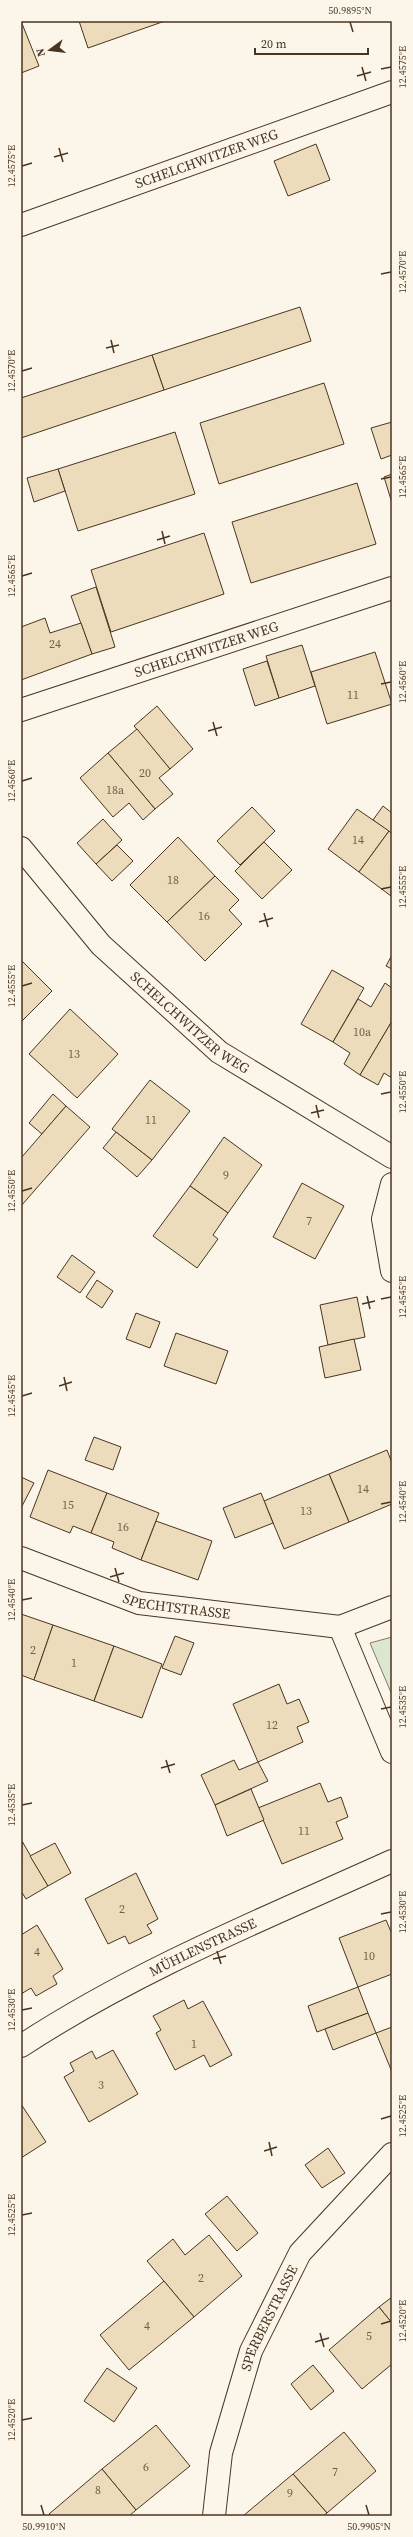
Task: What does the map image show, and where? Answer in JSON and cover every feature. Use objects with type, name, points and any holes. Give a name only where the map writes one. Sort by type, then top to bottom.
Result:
[{"type":"street","name":"SCHELCHWITZER WEG","points":[[21,225],[392,92]]},
{"type":"street","name":"SCHELCHWITZER WEG","points":[[21,710],[392,588]]},
{"type":"street","name":"SCHELCHWITZER WEG","points":[[21,848],[101,945],[220,1052],[392,1157]]},
{"type":"street","points":[[392,1184],[383,1219],[392,1271]]},
{"type":"street","name":"SPECHTSTRASSE","points":[[21,1558],[139,1603],[340,1627]]},
{"type":"street","points":[[392,1607],[340,1627],[392,1752]]},
{"type":"street","name":"MÜHLENSTRASSE","points":[[21,2046],[74,2011],[181,1956],[392,1861]]},
{"type":"street","name":"SPERBERSTRASSE","points":[[214,2516],[221,2453],[251,2351],[300,2253],[392,2154]]},
{"type":"green space","points":[[392,1637],[392,1695],[370,1643]]},
{"type":"building","points":[[21,21],[39,66],[21,73]]},
{"type":"building","points":[[79,21],[165,21],[88,48]]},
{"type":"building","points":[[316,144],[330,180],[288,196],[274,161]]},
{"type":"building","points":[[300,307],[311,341],[164,390],[152,355]]},
{"type":"building","points":[[152,355],[164,390],[21,438],[21,398]]},
{"type":"building","points":[[324,383],[344,444],[219,484],[200,423]]},
{"type":"building","points":[[392,422],[392,455],[381,459],[371,428]]},
{"type":"building","points":[[175,432],[195,494],[78,531],[58,469]]},
{"type":"building","points":[[58,469],[65,491],[34,502],[27,478]]},
{"type":"building","points":[[392,474],[392,503],[384,477]]},
{"type":"building","points":[[357,483],[376,544],[251,583],[232,522]]},
{"type":"building","points":[[204,533],[224,594],[111,632],[91,570]]},
{"type":"building","points":[[96,587],[115,647],[92,654],[71,596]]},
{"type":"building","points":[[45,618],[50,633],[81,623],[92,654],[21,680],[21,627]]},
{"type":"building","points":[[302,645],[315,686],[279,698],[266,656]]},
{"type":"building","points":[[375,652],[392,704],[327,724],[311,672]]},
{"type":"building","points":[[267,661],[279,698],[255,706],[243,669]]},
{"type":"building","points":[[157,706],[193,749],[170,769],[134,726]]},
{"type":"building","points":[[137,729],[170,769],[159,778],[173,794],[155,809],[108,753]]},
{"type":"building","points":[[108,753],[155,809],[143,820],[129,803],[113,817],[80,778]]},
{"type":"building","points":[[383,806],[392,813],[392,834],[373,820]]},
{"type":"building","points":[[252,807],[275,831],[240,865],[217,841]]},
{"type":"building","points":[[357,809],[389,831],[359,872],[328,849]]},
{"type":"building","points":[[103,819],[122,840],[96,864],[77,843]]},
{"type":"building","points":[[389,831],[392,834],[391,896],[359,872]]},
{"type":"building","points":[[178,837],[215,876],[167,922],[130,885]]},
{"type":"building","points":[[264,842],[292,870],[262,899],[235,871]]},
{"type":"building","points":[[117,845],[133,861],[112,881],[96,864]]},
{"type":"building","points":[[215,876],[239,900],[229,910],[242,924],[205,961],[167,922]]},
{"type":"building","points":[[392,955],[392,969],[386,966]]},
{"type":"building","points":[[21,960],[52,991],[21,1022]]},
{"type":"building","points":[[332,970],[364,988],[333,1042],[301,1024]]},
{"type":"building","points":[[385,983],[392,988],[392,1021],[360,1075],[344,1064],[350,1053],[333,1042],[358,999],[371,1007]]},
{"type":"building","points":[[70,1009],[118,1054],[77,1098],[29,1054]]},
{"type":"building","points":[[392,1021],[392,1078],[384,1073],[378,1085],[360,1075]]},
{"type":"building","points":[[150,1080],[190,1111],[152,1160],[112,1129]]},
{"type":"building","points":[[53,1094],[66,1106],[42,1134],[29,1123]]},
{"type":"building","points":[[66,1106],[90,1127],[21,1206],[21,1158]]},
{"type":"building","points":[[116,1132],[152,1160],[137,1177],[103,1148]]},
{"type":"building","points":[[224,1137],[262,1165],[228,1213],[190,1186]]},
{"type":"building","points":[[302,1183],[344,1206],[315,1259],[273,1237]]},
{"type":"building","points":[[190,1186],[228,1213],[213,1235],[218,1239],[197,1268],[153,1236]]},
{"type":"building","points":[[72,1255],[95,1272],[80,1293],[57,1277]]},
{"type":"building","points":[[97,1280],[113,1291],[102,1308],[86,1297]]},
{"type":"building","points":[[357,1297],[365,1337],[328,1345],[320,1305]]},
{"type":"building","points":[[136,1313],[160,1322],[150,1348],[126,1339]]},
{"type":"building","points":[[176,1333],[228,1351],[216,1384],[164,1366]]},
{"type":"building","points":[[354,1339],[361,1370],[325,1378],[319,1347]]},
{"type":"building","points":[[94,1437],[121,1447],[113,1470],[85,1460]]},
{"type":"building","points":[[387,1450],[392,1463],[392,1504],[349,1522],[329,1474]]},
{"type":"building","points":[[48,1470],[107,1493],[91,1533],[73,1526],[70,1533],[30,1517]]},
{"type":"building","points":[[329,1474],[349,1522],[284,1549],[264,1501]]},
{"type":"building","points":[[21,1477],[34,1483],[21,1508]]},
{"type":"building","points":[[107,1493],[159,1513],[141,1560],[112,1548],[114,1542],[91,1533]]},
{"type":"building","points":[[261,1493],[273,1523],[235,1538],[223,1508]]},
{"type":"building","points":[[156,1521],[212,1541],[198,1580],[141,1560]]},
{"type":"building","points":[[21,1614],[53,1625],[34,1680],[21,1675]]},
{"type":"building","points":[[53,1625],[114,1646],[94,1701],[34,1680]]},
{"type":"building","points":[[175,1636],[194,1643],[181,1675],[162,1668]]},
{"type":"building","points":[[114,1646],[162,1664],[142,1718],[94,1701]]},
{"type":"building","points":[[279,1684],[287,1704],[299,1699],[309,1722],[297,1727],[303,1742],[258,1762],[233,1704]]},
{"type":"building","points":[[234,1760],[239,1770],[258,1762],[268,1781],[215,1805],[201,1775]]},
{"type":"building","points":[[320,1783],[328,1802],[341,1797],[348,1817],[336,1822],[343,1839],[282,1864],[258,1808]]},
{"type":"building","points":[[251,1789],[264,1820],[227,1836],[215,1805]]},
{"type":"building","points":[[22,1841],[48,1886],[26,1899],[21,1891]]},
{"type":"building","points":[[55,1843],[71,1873],[48,1886],[30,1856]]},
{"type":"building","points":[[136,1873],[158,1919],[147,1925],[152,1933],[129,1944],[125,1936],[108,1944],[85,1899]]},
{"type":"building","points":[[386,1920],[392,1934],[392,1974],[358,1987],[339,1938]]},
{"type":"building","points":[[37,1925],[63,1969],[53,1976],[57,1984],[36,1996],[31,1988],[21,1994],[21,1935]]},
{"type":"building","points":[[358,1987],[368,2013],[317,2032],[308,2006]]},
{"type":"building","points":[[184,2000],[188,2009],[203,2001],[232,2055],[210,2067],[204,2055],[175,2070],[156,2033],[161,2030],[153,2016]]},
{"type":"building","points":[[368,2013],[376,2033],[333,2050],[325,2029]]},
{"type":"building","points":[[392,2027],[392,2072],[376,2033]]},
{"type":"building","points":[[113,2050],[138,2094],[89,2122],[64,2077],[74,2071],[70,2063],[92,2051],[96,2059]]},
{"type":"building","points":[[21,2104],[46,2142],[21,2158]]},
{"type":"building","points":[[328,2148],[345,2173],[322,2188],[305,2165]]},
{"type":"building","points":[[227,2196],[258,2233],[237,2251],[205,2214]]},
{"type":"building","points":[[209,2235],[242,2276],[194,2317],[147,2261],[173,2239],[185,2255]]},
{"type":"building","points":[[164,2281],[194,2317],[129,2370],[100,2335]]},
{"type":"building","points":[[392,2297],[392,2323],[379,2307]]},
{"type":"building","points":[[379,2307],[392,2323],[392,2364],[362,2389],[329,2350]]},
{"type":"building","points":[[313,2365],[334,2391],[311,2410],[291,2384]]},
{"type":"building","points":[[107,2368],[137,2388],[114,2422],[84,2401]]},
{"type":"building","points":[[156,2425],[190,2466],[136,2510],[102,2469]]},
{"type":"building","points":[[344,2432],[376,2471],[327,2513],[293,2474]]},
{"type":"building","points":[[102,2469],[136,2510],[129,2516],[51,2516],[49,2514]]},
{"type":"building","points":[[293,2474],[327,2513],[323,2516],[243,2516]]}]
